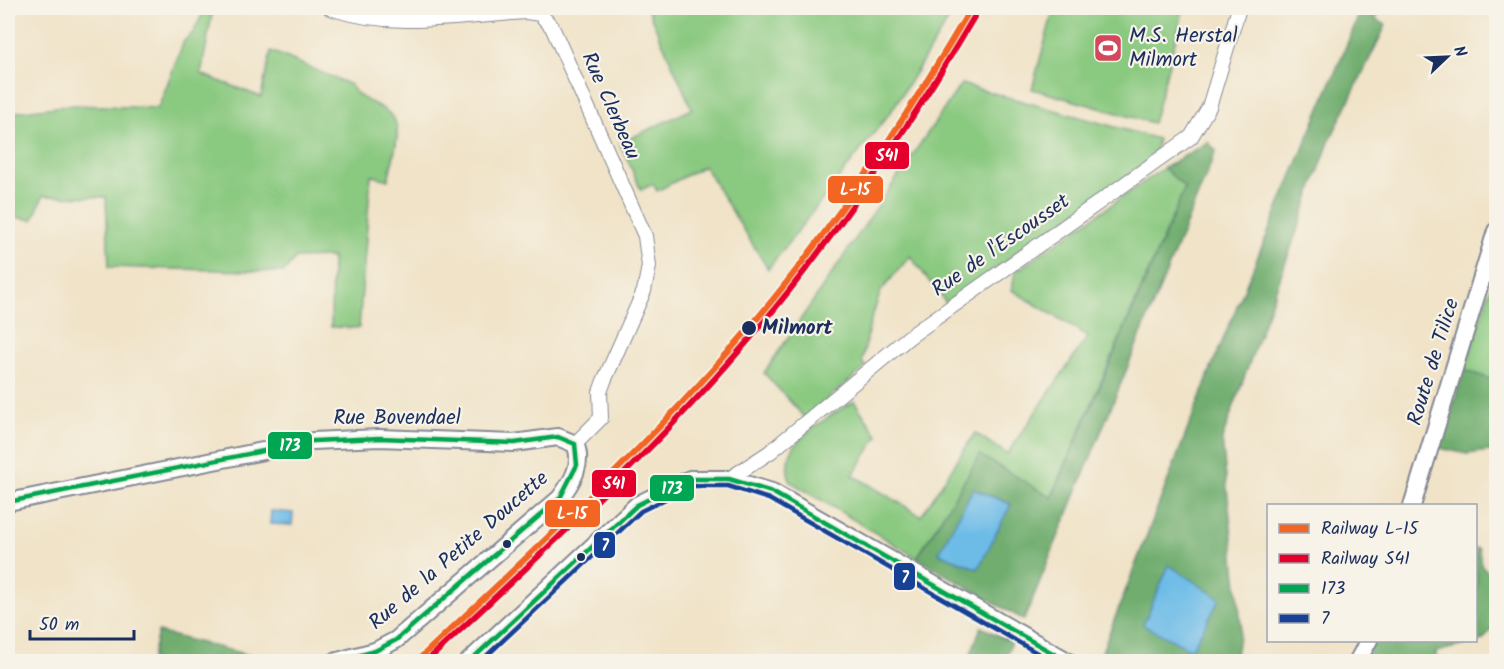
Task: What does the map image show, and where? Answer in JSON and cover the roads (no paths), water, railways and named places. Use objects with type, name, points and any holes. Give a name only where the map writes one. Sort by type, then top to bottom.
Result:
[{"type":"street","name":"Rue Clerbeau","points":[[330,8],[419,22],[527,12],[540,14],[552,27],[645,236],[649,266],[644,291],[602,386],[601,418],[575,444]]},
{"type":"street","name":"Rue de l'Escousset","points":[[729,479],[770,452],[909,337],[1191,137],[1209,107],[1239,8]]},
{"type":"street","name":"Route de Tilice","points":[[1413,504],[1497,231]]},
{"type":"street","name":"Rue Bovendael","points":[[8,502],[313,441],[379,438],[514,443],[558,437],[575,444]]},
{"type":"street","name":"Rue de la Petite Doucette","points":[[334,662],[375,651],[396,640],[560,498],[572,481],[577,466],[578,456],[575,444]]},
{"type":"street","points":[[468,662],[637,505],[690,479],[729,479],[772,492],[1069,662]]},
{"type":"street","points":[[1357,662],[1368,642]]},
{"type":"water","points":[[973,489],[1011,504],[978,569],[939,553]]},
{"type":"water","points":[[271,511],[293,513],[292,525],[270,524]]},
{"type":"water","points":[[1169,565],[1220,599],[1191,650],[1143,625]]},
{"type":"rail line","name":"L-15","points":[[416,662],[637,450],[721,361],[761,314],[846,204],[923,88],[971,8]]},
{"type":"rail line","name":"S41","points":[[426,662],[654,443],[762,325],[829,239],[891,150],[977,12]]},
{"type":"place","name":"M.S. Herstal Milmort","points":[[1108,48]]},
{"type":"place","name":"Milmort","points":[[749,328]]}]
